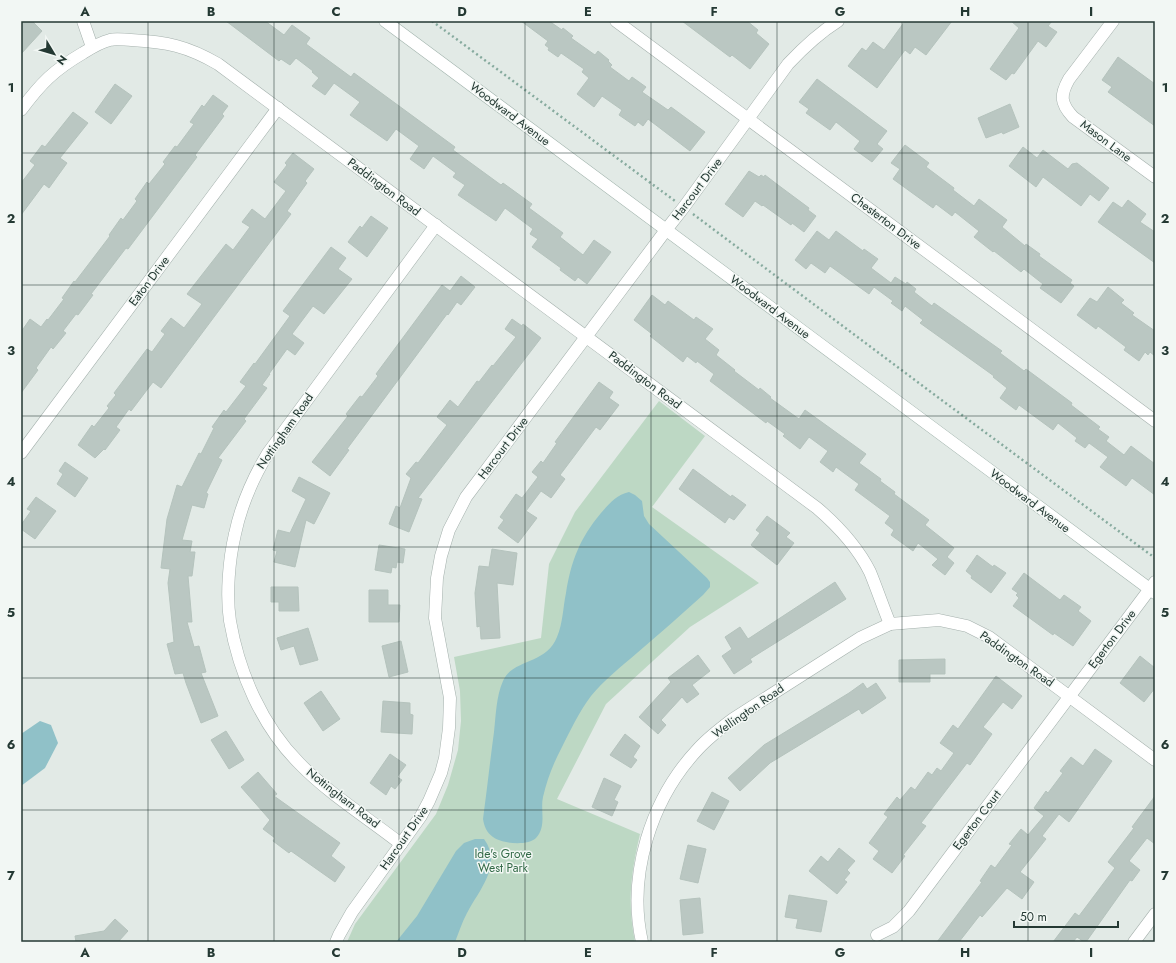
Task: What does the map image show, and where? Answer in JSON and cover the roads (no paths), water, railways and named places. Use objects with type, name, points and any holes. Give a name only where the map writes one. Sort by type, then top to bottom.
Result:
[{"type":"street","points":[[83,21],[92,47]]},
{"type":"street","name":"Woodward Avenue","points":[[385,21],[666,230],[1153,588]]},
{"type":"street","name":"Chesterton Drive","points":[[616,21],[1155,421]]},
{"type":"street","name":"Harcourt Drive","points":[[336,942],[352,912],[382,868],[402,844],[421,816],[441,773],[448,740],[450,698],[435,618],[437,578],[441,556],[449,530],[466,497],[684,207],[792,59],[806,45],[838,21]]},
{"type":"street","name":"Mason Lane","points":[[1113,21],[1069,79],[1064,88],[1062,100],[1066,109],[1074,117],[1155,177]]},
{"type":"street","name":"Paddington Road","points":[[21,110],[45,80],[63,65],[92,47],[111,39],[158,42],[187,48],[201,54],[218,64],[278,108],[817,508],[850,540],[870,572],[890,624],[939,620],[967,626],[989,637],[1155,760]]},
{"type":"street","name":"Eaton Drive","points":[[21,453],[278,108]]},
{"type":"street","name":"Nottingham Road","points":[[402,844],[318,781],[299,763],[267,722],[253,695],[242,667],[230,620],[229,585],[231,554],[239,518],[245,499],[264,458],[436,225]]},
{"type":"street","name":"Egerton Drive","points":[[1069,696],[1153,588]]},
{"type":"street","name":"Wellington Road","points":[[642,942],[639,926],[639,888],[645,846],[667,790],[680,771],[698,749],[719,729],[733,719],[860,638],[890,624]]},
{"type":"street","name":"Egerton Court","points":[[877,935],[894,927],[909,911],[1069,696]]},
{"type":"street","points":[[1134,942],[1155,914]]},
{"type":"water","points":[[629,492],[642,501],[644,516],[649,524],[707,578],[710,582],[710,587],[703,595],[607,679],[587,702],[571,729],[550,772],[542,802],[541,828],[536,838],[532,841],[521,843],[508,843],[502,841],[487,831],[483,819],[497,706],[503,681],[507,674],[514,669],[545,653],[552,646],[559,632],[568,581],[574,560],[582,541],[594,522],[610,503],[620,495]]},
{"type":"water","points":[[40,721],[51,725],[58,743],[45,768],[21,786],[21,734]]},
{"type":"water","points":[[475,839],[484,839],[489,849],[491,858],[490,868],[483,886],[465,916],[455,942],[396,942],[417,916],[456,851],[464,843]]},
{"type":"park label","name":"Ide's Grove West Park","points":[[503,861]]}]
